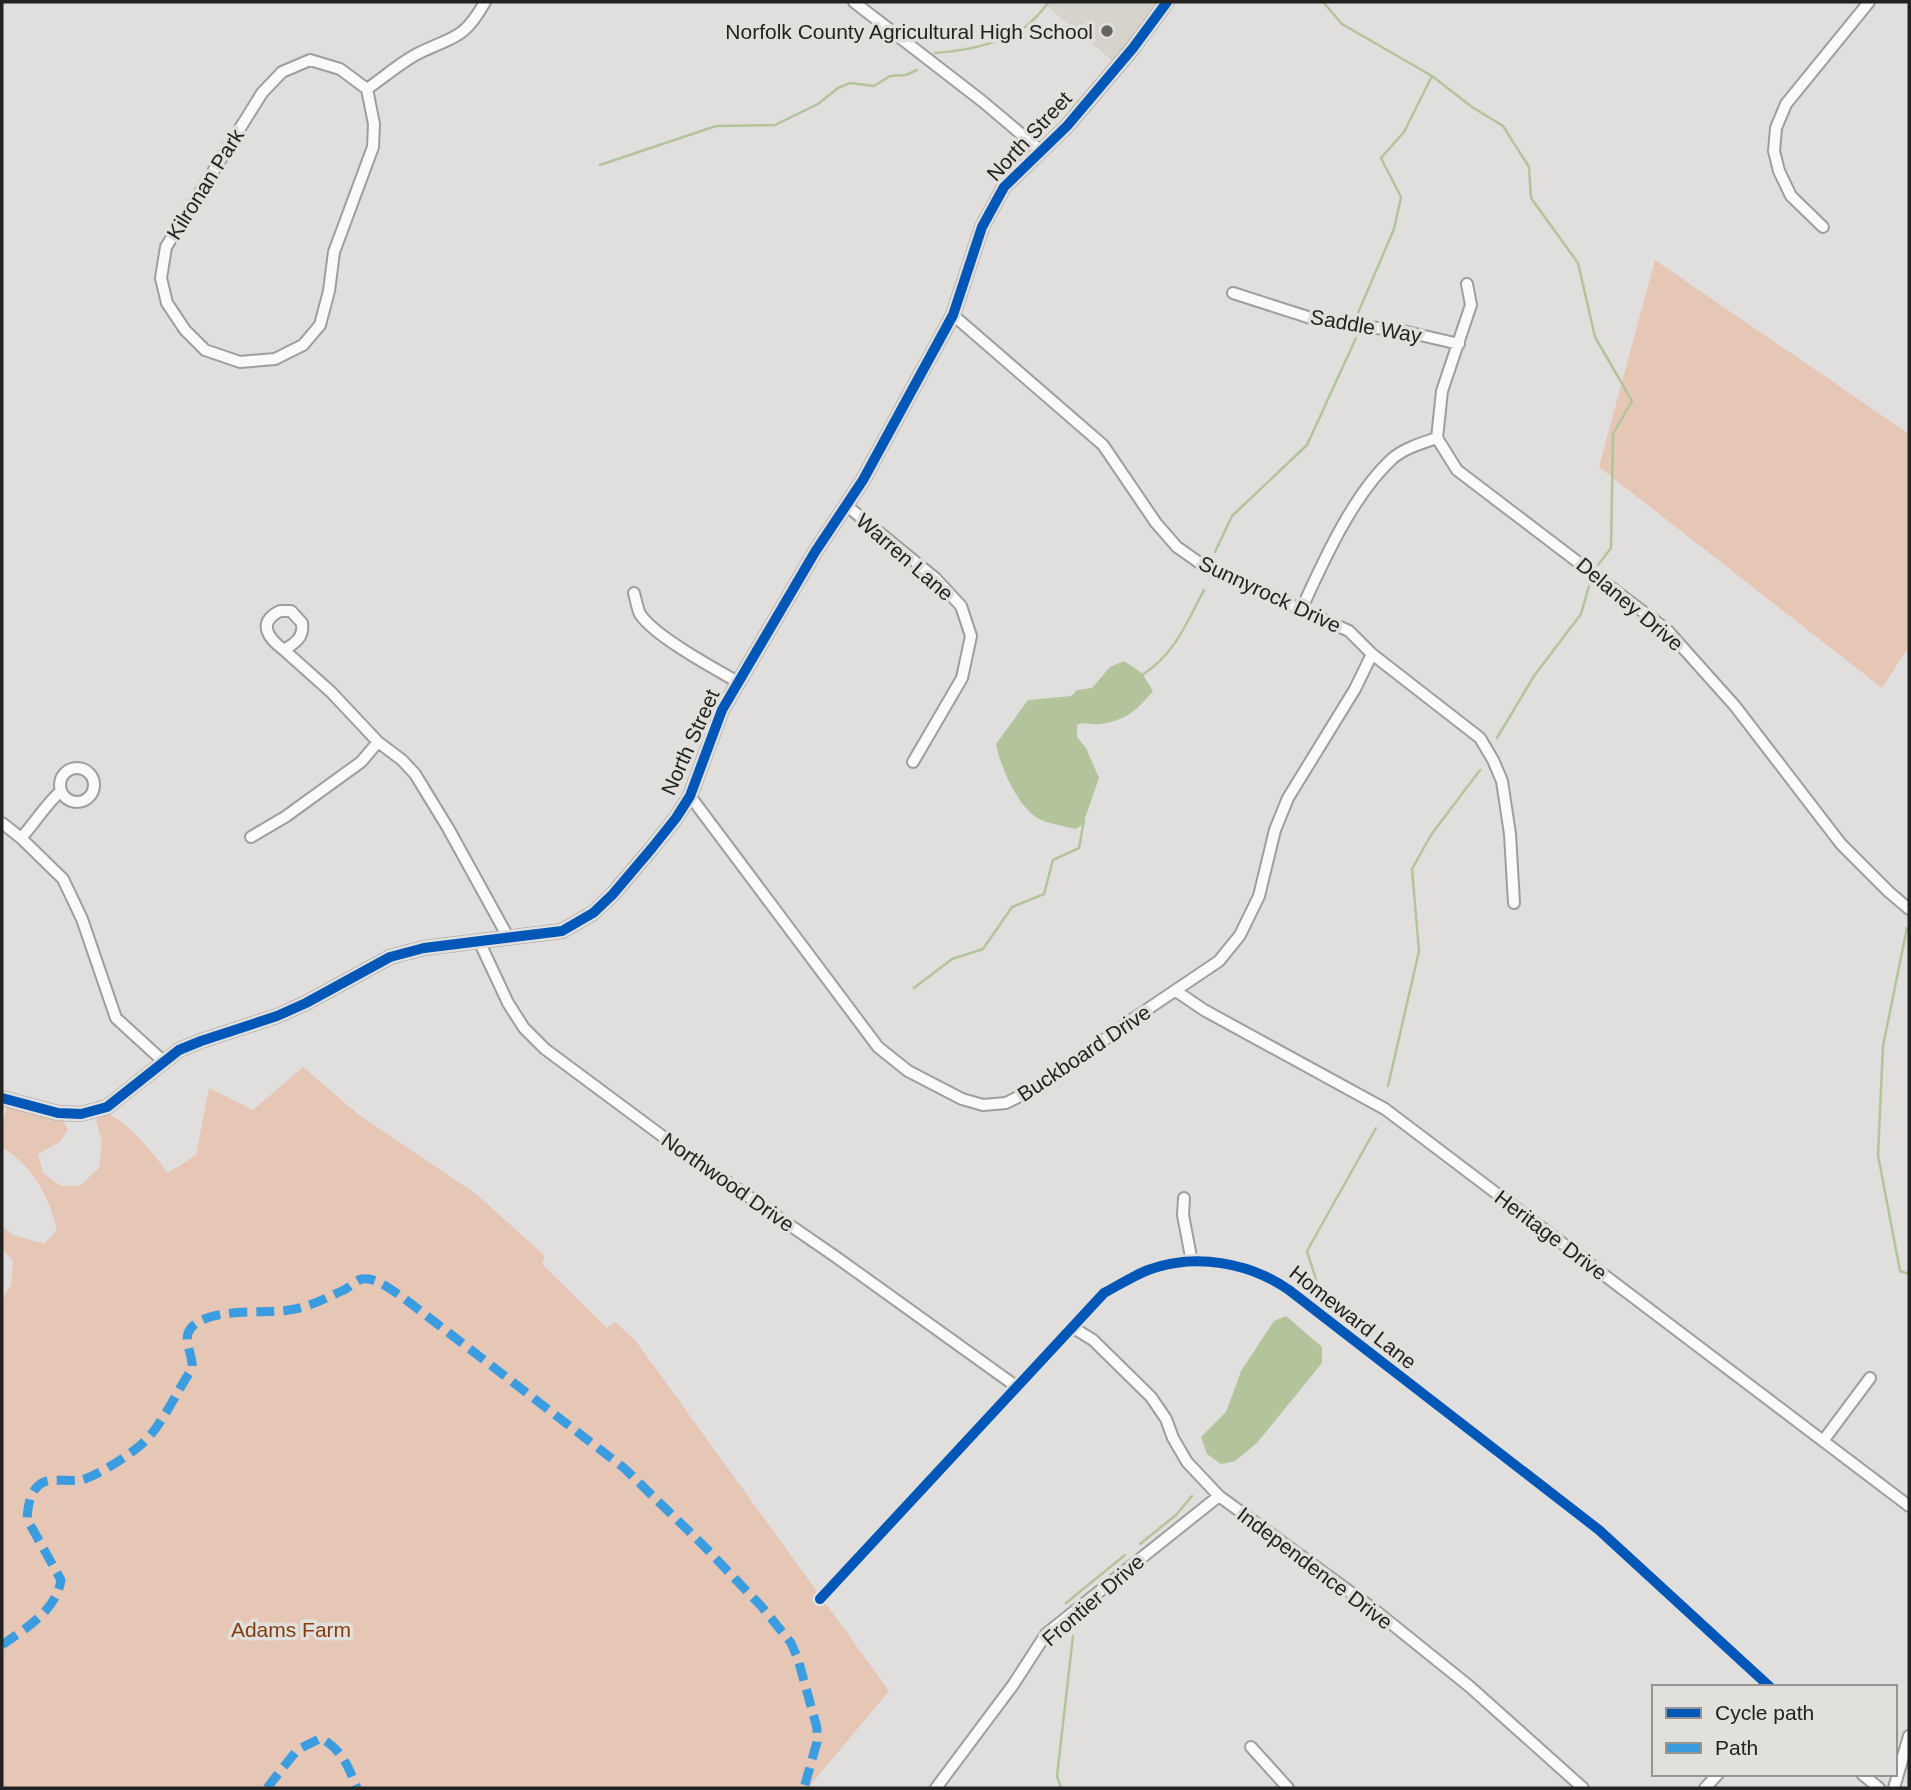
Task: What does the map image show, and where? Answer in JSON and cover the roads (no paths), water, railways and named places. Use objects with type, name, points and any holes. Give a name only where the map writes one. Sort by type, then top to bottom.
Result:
[{"type":"street","points":[[367,89],[416,55],[457,38],[476,19],[485,2]]},
{"type":"street","points":[[854,2],[982,100],[1041,150]]},
{"type":"street","name":"North Street","points":[[2,1098],[58,1113],[80,1114],[107,1107],[179,1050],[306,1003],[390,957],[424,948],[562,931],[593,913],[652,848],[690,796],[714,728],[738,682],[815,552],[847,506],[953,315],[982,227],[1004,187],[1067,125],[1167,2]]},
{"type":"street","points":[[1823,227],[1791,195],[1779,171],[1774,151],[1776,128],[1786,104],[1869,2]]},
{"type":"street","name":"Kilronan Park","points":[[310,60],[341,69],[367,89],[374,124],[373,147],[334,252],[329,291],[320,326],[303,345],[275,359],[240,362],[205,350],[185,330],[167,303],[161,278],[166,247],[173,235],[262,93],[282,72],[310,60]]},
{"type":"street","points":[[1301,610],[1359,498],[1376,477],[1405,450],[1437,438],[1442,391],[1471,305],[1468,284]]},
{"type":"street","name":"Saddle Way","points":[[1233,293],[1317,320],[1407,332],[1459,344]]},
{"type":"street","name":"Sunnyrock Drive","points":[[953,315],[1103,444],[1156,523],[1177,547],[1203,566],[1349,631],[1372,654],[1480,738],[1502,781],[1510,834],[1514,903]]},
{"type":"street","name":"Delaney Drive","points":[[1437,438],[1457,470],[1667,630],[1735,705],[1841,844],[1909,909]]},
{"type":"street","name":"Warren Lane","points":[[847,506],[935,578],[961,606],[971,636],[962,678],[913,762]]},
{"type":"street","points":[[634,593],[639,612],[649,625],[738,682]]},
{"type":"street","points":[[284,650],[331,692],[379,742],[402,760],[427,791],[508,937]]},
{"type":"street","name":"Buckboard Drive","points":[[690,796],[878,1047],[908,1071],[962,1099],[983,1105],[998,1105],[1028,1094],[1219,961],[1240,935],[1259,896],[1275,830],[1288,798],[1355,689],[1372,654]]},
{"type":"street","points":[[251,837],[285,817],[360,762],[379,742]]},
{"type":"street","points":[[21,838],[61,791]]},
{"type":"street","points":[[2,823],[63,878],[82,919],[116,1018],[163,1061]]},
{"type":"street","name":"Northwood Drive","points":[[479,941],[508,1003],[524,1028],[545,1049],[681,1150],[1017,1387]]},
{"type":"street","name":"Heritage Drive","points":[[1176,991],[1204,1010],[1385,1109],[1909,1506]]},
{"type":"street","points":[[1184,1199],[1183,1215],[1192,1262]]},
{"type":"street","name":"Homeward Lane","points":[[820,1599],[1104,1293],[1149,1270],[1179,1262],[1210,1262],[1245,1267],[1267,1275],[1289,1290],[1599,1530],[1768,1685]]},
{"type":"street","name":"Independence Drive","points":[[1072,1327],[1093,1340],[1151,1397],[1166,1419],[1187,1462],[1219,1496],[1372,1608],[1469,1686],[1583,1788]]},
{"type":"street","points":[[1823,1441],[1870,1378]]},
{"type":"street","name":"Frontier Drive","points":[[936,1788],[1013,1685],[1046,1634],[1219,1496]]},
{"type":"street","points":[[1894,1788],[1909,1737]]},
{"type":"street","points":[[1251,1747],[1288,1788]]},
{"type":"street","points":[[1864,1776],[1879,1788]]},
{"type":"waterway","points":[[935,53],[979,46],[1011,35],[1029,24],[1049,2]]},
{"type":"waterway","points":[[1323,2],[1342,24],[1432,76],[1472,107],[1503,126],[1529,167],[1531,198],[1578,263],[1595,337],[1632,401],[1613,434],[1611,548],[1598,565]]},
{"type":"waterway","points":[[600,165],[716,126],[775,125],[818,104],[838,88],[850,83],[874,86],[890,76],[906,75],[917,70]]},
{"type":"waterway","points":[[1358,313],[1394,229],[1401,197],[1381,158],[1404,132],[1432,76]]},
{"type":"waterway","points":[[1215,552],[1232,516],[1307,445],[1356,338]]},
{"type":"waterway","points":[[1497,738],[1534,676],[1581,614],[1589,586]]},
{"type":"waterway","points":[[1141,676],[1171,648],[1204,590]]},
{"type":"waterway","points":[[1388,1086],[1419,951],[1412,869],[1431,835],[1480,770]]},
{"type":"waterway","points":[[914,988],[952,959],[983,949],[1012,907],[1044,894],[1053,860],[1079,848],[1084,820]]},
{"type":"waterway","points":[[1907,928],[1883,1046],[1878,1155],[1900,1271],[1909,1274]]},
{"type":"waterway","points":[[1319,1289],[1307,1251],[1376,1128]]},
{"type":"waterway","points":[[1140,1544],[1176,1515],[1192,1496]]},
{"type":"waterway","points":[[1066,1603],[1125,1555]]},
{"type":"waterway","points":[[1061,1788],[1057,1776],[1073,1636]]},
{"type":"place","name":"Norfolk County Agricultural High School","points":[[1107,31]]},
{"type":"park label","name":"Adams Farm","points":[[291,1629]]}]
